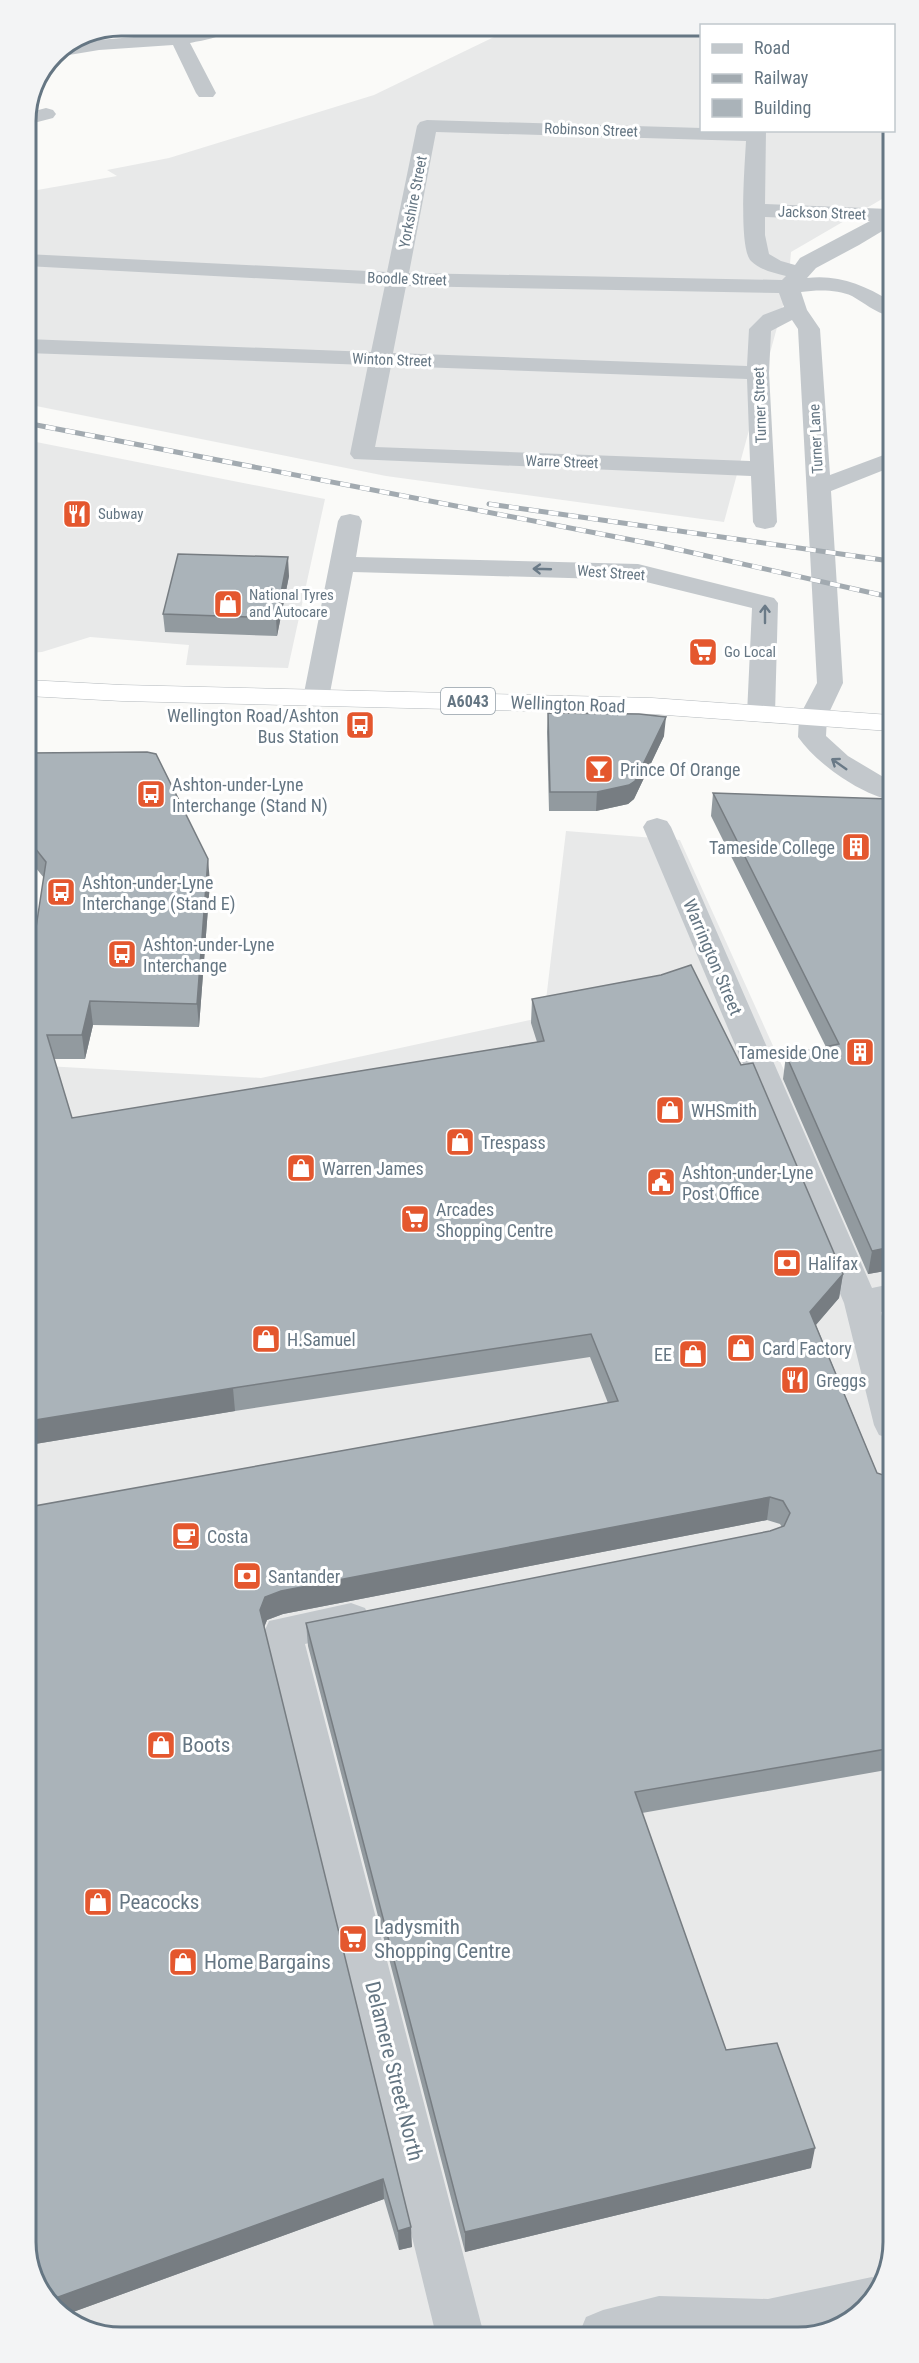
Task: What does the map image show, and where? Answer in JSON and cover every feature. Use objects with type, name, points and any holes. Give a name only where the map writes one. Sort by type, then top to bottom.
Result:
[{"type":"highway","name":"Wellington Road","points":[[36,688],[122,693],[651,706],[813,717]]},
{"type":"highway","name":"A6043","points":[[813,717],[883,722]]},
{"type":"street","points":[[75,49],[103,44],[195,36]]},
{"type":"street","points":[[179,39],[206,93]]},
{"type":"street","points":[[36,116],[46,114]]},
{"type":"street","name":"Robinson Street","points":[[427,126],[700,132]]},
{"type":"street","name":"Yorkshire Street","points":[[362,454],[427,126]]},
{"type":"street","name":"Robinson Street","points":[[709,132],[756,133]]},
{"type":"street","points":[[756,133],[754,235],[759,256],[793,280],[808,263],[852,241],[883,220]]},
{"type":"street","name":"Jackson Street","points":[[755,210],[883,216]]},
{"type":"street","points":[[852,241],[883,233]]},
{"type":"street","name":"Boodle Street","points":[[36,261],[398,279],[793,280],[855,289],[883,305]]},
{"type":"street","name":"Turner Lane","points":[[793,280],[796,310],[809,329],[830,683],[813,717]]},
{"type":"street","name":"Turner Street","points":[[765,522],[758,373],[760,329],[771,320],[796,310]]},
{"type":"street","name":"Winton Street","points":[[36,346],[758,373]]},
{"type":"street","name":"Warre Street","points":[[362,454],[763,469]]},
{"type":"street","points":[[818,488],[883,462]]},
{"type":"street","points":[[316,698],[350,521]]},
{"type":"street","name":"West Street","points":[[342,564],[638,572],[765,603],[761,714]]},
{"type":"street","points":[[813,717],[812,737],[827,755],[843,767],[883,788]]},
{"type":"street","name":"Warrington Street","points":[[657,827],[876,1300],[883,1355]]},
{"type":"street","name":"Delamere Street North","points":[[387,1612],[283,1632],[458,2327]]},
{"type":"street","points":[[631,2327],[659,2320],[768,2323],[854,2305]]},
{"type":"shaded area","points":[[491,36],[700,36],[700,132],[883,132],[883,198],[791,252],[788,287],[724,522],[386,476],[36,406],[36,190],[117,176],[107,170],[169,158],[374,95],[494,37]]},
{"type":"shaded area","points":[[36,442],[325,499],[288,668],[186,665],[189,645],[90,637],[36,652]]},
{"type":"shaded area","points":[[566,831],[680,840],[873,1267],[883,1266],[883,2242],[880,2264],[869,2289],[841,2316],[826,2323],[798,2327],[115,2327],[93,2323],[69,2309],[47,2285],[40,2270],[36,2242],[36,1065],[261,1078],[544,1017]]},
{"type":"building","name":"National Tyres and Autocare","points":[[178,554],[288,557],[276,618],[163,614]]},
{"type":"building","name":"Prince Of Orange","points":[[548,713],[639,714],[666,717],[635,781],[629,785],[597,792],[550,792]]},
{"type":"building","name":"Ladysmith Shopping Centre","points":[[147,752],[156,754],[208,859],[197,1004],[90,1001],[82,1035],[47,1035],[72,1118],[544,1041],[532,999],[661,975],[691,965],[741,1065],[753,1063],[843,1274],[810,1312],[877,1473],[883,1475],[883,1750],[635,1792],[726,2050],[777,2043],[815,2148],[465,2232],[306,1623],[770,1531],[784,1526],[790,1513],[783,1501],[770,1497],[281,1591],[265,1597],[260,1610],[411,2227],[398,2231],[383,2179],[57,2297],[47,2285],[40,2270],[36,2242],[36,1506],[618,1401],[591,1334],[36,1420],[36,928],[46,862],[36,849],[36,753]]},
{"type":"building","name":"Tameside One","points":[[713,793],[883,799],[883,1249],[872,1251],[786,1055],[839,1044]]},
{"type":"railway","points":[[36,425],[658,545],[883,595]]},
{"type":"railway","points":[[489,504],[883,560]]},
{"type":"place","name":"Subway","points":[[77,514]]},
{"type":"place","name":"National Tyres and Autocare","points":[[228,604]]},
{"type":"place","name":"Go Local","points":[[703,652]]},
{"type":"place","name":"Wellington Road/Ashton Bus Station","points":[[360,725]]},
{"type":"place","name":"Prince Of Orange","points":[[599,769]]},
{"type":"place","name":"Ashton-under-Lyne Interchange (Stand N)","points":[[151,794]]},
{"type":"place","name":"Tameside College","points":[[856,847]]},
{"type":"place","name":"Ashton-under-Lyne Interchange (Stand E)","points":[[61,892]]},
{"type":"place","name":"Ashton-under-Lyne Interchange","points":[[122,954]]},
{"type":"place","name":"Tameside One","points":[[860,1052]]},
{"type":"place","name":"WHSmith","points":[[670,1110]]},
{"type":"place","name":"Trespass","points":[[460,1142]]},
{"type":"place","name":"Warren James","points":[[301,1168]]},
{"type":"place","name":"Ashton-under-Lyne Post Office","points":[[661,1182]]},
{"type":"place","name":"Arcades Shopping Centre","points":[[415,1219]]},
{"type":"place","name":"Halifax","points":[[787,1263]]},
{"type":"place","name":"H.Samuel","points":[[266,1339]]},
{"type":"place","name":"Card Factory","points":[[741,1348]]},
{"type":"place","name":"EE","points":[[693,1354]]},
{"type":"place","name":"Greggs","points":[[795,1380]]},
{"type":"place","name":"Costa","points":[[186,1536]]},
{"type":"place","name":"Santander","points":[[247,1576]]},
{"type":"place","name":"Boots","points":[[161,1745]]},
{"type":"place","name":"Peacocks","points":[[98,1902]]},
{"type":"place","name":"Ladysmith Shopping Centre","points":[[353,1939]]},
{"type":"place","name":"Home Bargains","points":[[183,1962]]}]
